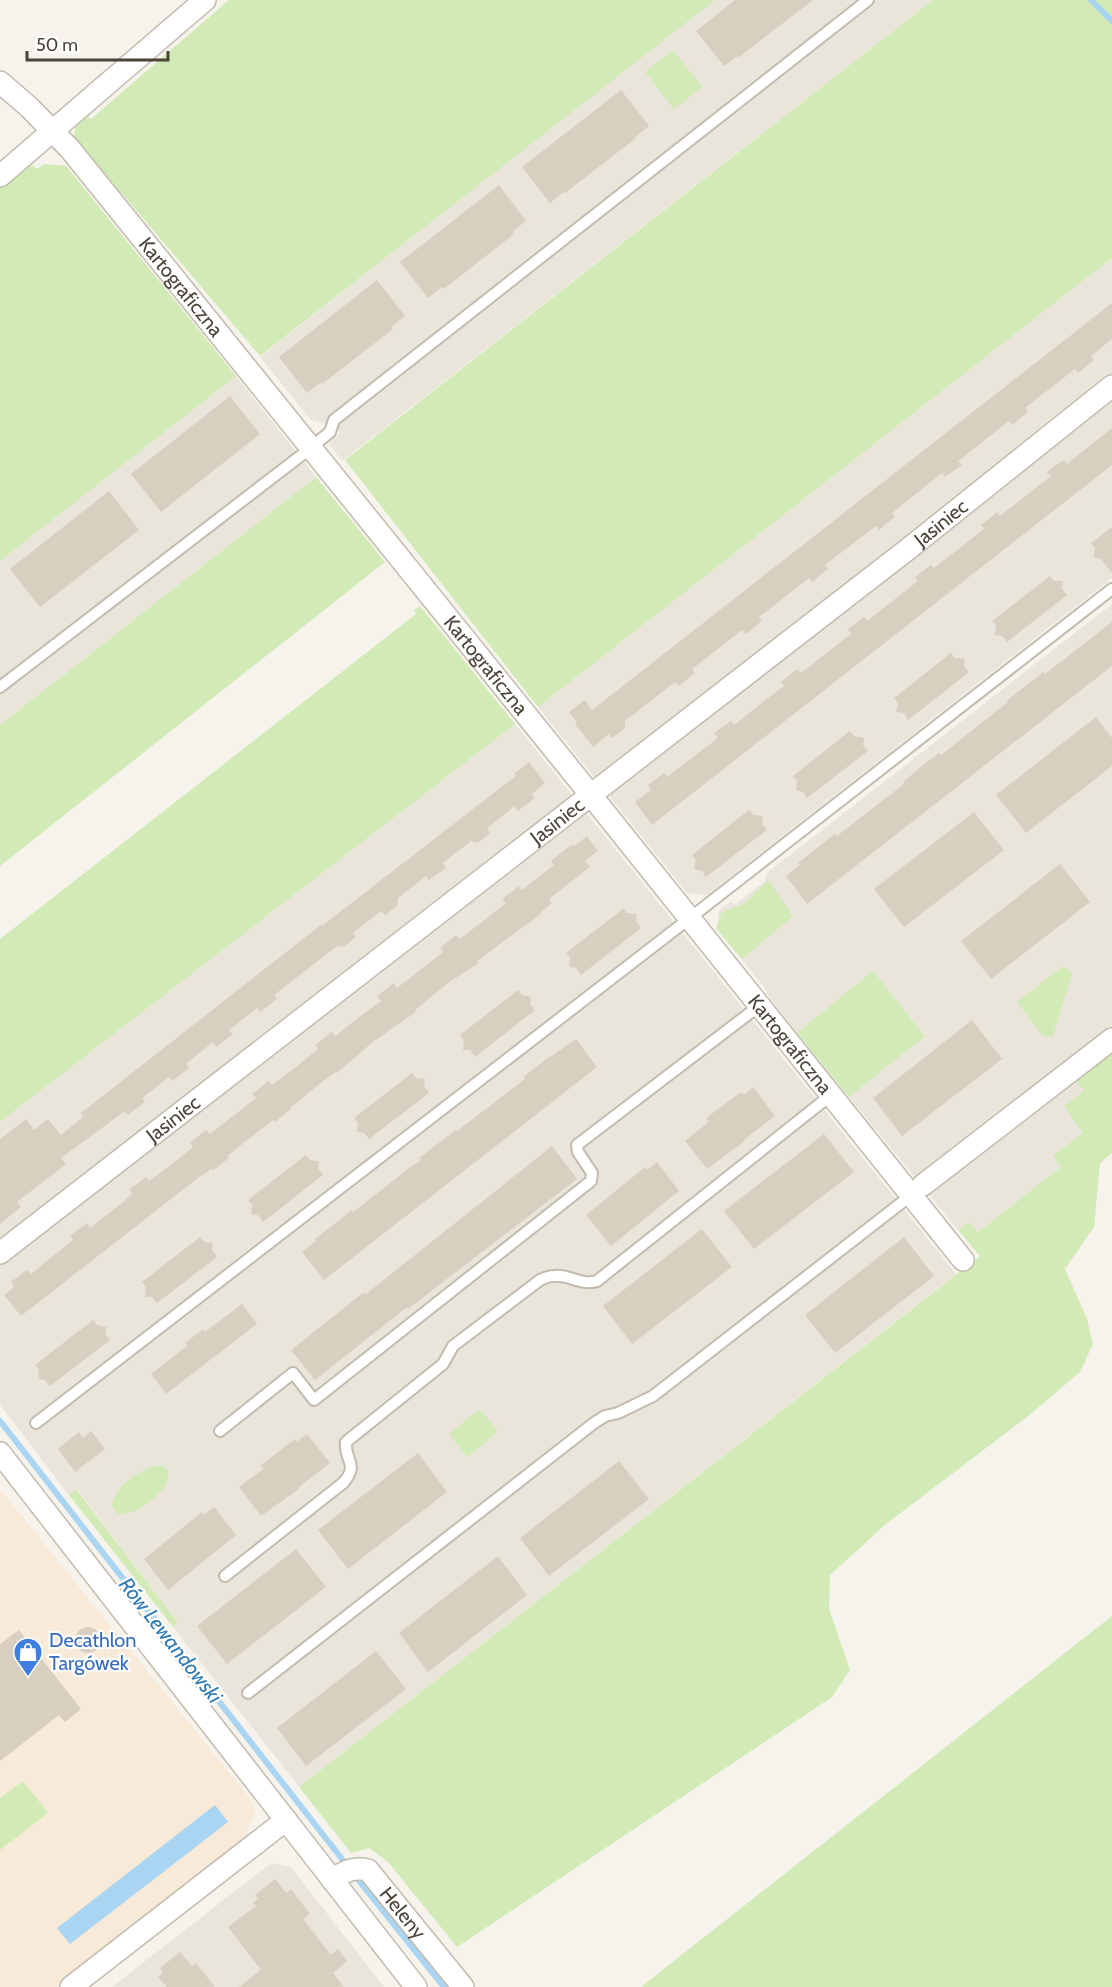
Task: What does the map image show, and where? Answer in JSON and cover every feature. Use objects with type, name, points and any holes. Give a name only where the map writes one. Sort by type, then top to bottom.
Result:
[{"type":"street","points":[[0,176],[205,0]]},
{"type":"street","name":"Kartograficzna","points":[[0,82],[30,108],[70,149],[831,1095],[917,1190],[963,1260]]},
{"type":"street","name":"Jasiniec","points":[[0,1253],[912,546],[1112,386]]},
{"type":"street","points":[[917,1190],[1112,1039]]},
{"type":"street","points":[[0,1453],[416,1987]]},
{"type":"street","points":[[71,1987],[286,1820]]},
{"type":"street","name":"Heleny","points":[[332,1880],[341,1872],[358,1868],[368,1870],[463,1987]]},
{"type":"lane","points":[[0,687],[330,432],[334,420],[868,0]]},
{"type":"lane","points":[[36,1424],[690,919],[1112,589]]},
{"type":"lane","points":[[220,1431],[293,1373],[314,1400],[454,1290],[591,1181],[592,1173],[578,1152],[578,1145],[759,1006]]},
{"type":"lane","points":[[225,1576],[343,1483],[349,1476],[352,1463],[345,1446],[346,1442],[443,1364],[453,1346],[540,1280],[556,1275],[581,1282],[597,1281],[831,1095]]},
{"type":"lane","points":[[248,1693],[586,1429],[605,1416],[618,1413],[653,1396],[917,1190]]},
{"type":"shaded area","points":[[713,0],[933,0],[342,461],[329,444],[341,432],[326,424],[311,420],[260,357]]},
{"type":"shaded area","points":[[1112,258],[1112,578],[707,895],[687,893],[538,707]]},
{"type":"shaded area","points":[[236,376],[316,477],[0,725],[0,561]]},
{"type":"shaded area","points":[[1112,604],[1112,1020],[1109,1052],[1076,1079],[1085,1091],[1083,1133],[1053,1155],[1062,1166],[978,1232],[969,1222],[958,1230],[849,1097],[925,1035],[873,972],[797,1033],[770,999],[764,987],[717,929],[719,911],[730,902],[736,904],[765,881],[767,873]]},
{"type":"shaded area","points":[[515,724],[956,1274],[299,1787],[173,1627],[178,1623],[77,1489],[69,1495],[0,1405],[0,1122]]},
{"type":"shaded area","points":[[0,1489],[252,1801],[255,1812],[247,1830],[248,1838],[56,1987],[0,1987]]},
{"type":"shaded area","points":[[271,1863],[291,1867],[384,1987],[112,1987]]},
{"type":"green space","points":[[229,0],[715,0],[260,356],[74,137],[75,128],[86,114],[91,119]]},
{"type":"green space","points":[[933,0],[1112,0],[1112,258],[538,707],[345,460]]},
{"type":"green space","points":[[673,50],[702,87],[674,109],[645,72]]},
{"type":"green space","points":[[28,162],[37,169],[44,164],[66,166],[236,376],[0,561],[0,188]]},
{"type":"green space","points":[[316,477],[385,562],[0,866],[0,725]]},
{"type":"green space","points":[[420,606],[515,724],[0,1122],[0,939],[416,614],[414,610]]},
{"type":"green space","points":[[768,880],[793,916],[742,959],[716,928],[722,912],[744,904]]},
{"type":"green space","points":[[1063,966],[1072,974],[1053,1036],[1043,1036],[1017,1002]]},
{"type":"green space","points":[[873,971],[925,1036],[849,1097],[797,1033]]},
{"type":"green space","points":[[1112,1050],[1112,1153],[1100,1163],[1094,1227],[1065,1269],[1087,1319],[1093,1344],[1080,1372],[1027,1417],[886,1524],[830,1575],[829,1609],[850,1670],[832,1697],[457,1947],[388,1862],[369,1848],[351,1853],[299,1787],[980,1256],[958,1230],[969,1222],[978,1232],[1061,1167],[1053,1155],[1083,1133],[1064,1106],[1084,1091],[1075,1079]]},
{"type":"green space","points":[[480,1409],[498,1432],[467,1457],[449,1434]]},
{"type":"green space","points":[[162,1465],[169,1471],[163,1489],[135,1511],[116,1513],[112,1505],[124,1483],[146,1469]]},
{"type":"green space","points":[[76,1489],[178,1623],[173,1627],[69,1495]]},
{"type":"green space","points":[[1112,1616],[1112,1987],[641,1987]]},
{"type":"green space","points":[[23,1781],[48,1813],[0,1850],[0,1798]]},
{"type":"water","points":[[215,1805],[228,1822],[70,1944],[57,1928]]},
{"type":"building","points":[[735,0],[813,0],[724,66],[696,31]]},
{"type":"building","points":[[621,90],[649,126],[550,203],[522,167]]},
{"type":"building","points":[[499,185],[526,221],[512,232],[514,234],[444,289],[442,287],[428,298],[400,262]]},
{"type":"building","points":[[377,280],[405,316],[391,327],[393,329],[307,393],[279,357]]},
{"type":"building","points":[[1112,303],[1112,339],[1091,356],[1094,360],[1078,373],[1075,369],[1025,408],[1028,412],[1012,425],[1009,421],[958,461],[962,465],[945,477],[942,473],[892,513],[895,517],[879,530],[876,526],[825,565],[828,569],[812,582],[809,578],[759,617],[762,621],[746,634],[742,630],[692,669],[695,673],[679,686],[675,682],[625,721],[625,728],[612,738],[609,734],[593,747],[575,724],[577,722],[569,712],[585,700],[592,710]]},
{"type":"building","points":[[230,396],[260,434],[161,512],[131,474]]},
{"type":"building","points":[[1112,428],[1112,465],[652,825],[635,802],[651,790],[648,785],[664,773],[667,777],[718,738],[714,733],[731,721],[734,725],[784,686],[781,682],[797,669],[801,673],[851,634],[848,629],[864,617],[867,621],[918,581],[915,577],[931,565],[934,568],[984,529],[981,525],[997,512],[1000,516],[1051,476],[1047,472],[1064,460],[1067,464]]},
{"type":"building","points":[[109,491],[139,530],[40,607],[10,569]]},
{"type":"building","points":[[1112,527],[1112,573],[1101,559],[1094,558],[1095,548],[1091,543]]},
{"type":"building","points":[[1050,576],[1054,581],[1063,581],[1062,589],[1067,595],[1007,642],[1002,636],[995,635],[996,625],[992,621]]},
{"type":"building","points":[[1112,622],[1112,666],[807,904],[786,876],[800,865],[798,863],[904,784],[903,782],[923,765],[939,753],[941,755],[1043,672],[1045,674]]},
{"type":"building","points":[[951,653],[955,658],[965,659],[964,666],[969,672],[908,720],[904,713],[896,712],[898,703],[894,698]]},
{"type":"building","points":[[1096,717],[1112,738],[1112,766],[1026,833],[996,795]]},
{"type":"building","points":[[850,731],[854,736],[864,738],[863,745],[868,751],[807,798],[803,792],[796,790],[797,781],[793,776]]},
{"type":"building","points":[[529,762],[545,783],[532,794],[535,798],[518,811],[515,806],[487,828],[490,833],[478,843],[471,841],[443,863],[446,868],[429,880],[426,876],[398,898],[398,905],[385,915],[381,911],[353,933],[356,937],[344,947],[337,946],[274,995],[277,999],[260,1012],[257,1008],[229,1030],[233,1034],[216,1047],[213,1042],[186,1064],[189,1068],[172,1081],[169,1077],[142,1098],[145,1102],[128,1115],[125,1111],[61,1158],[66,1164],[17,1202],[21,1207],[0,1224],[0,1139],[26,1119],[34,1130],[48,1119],[61,1135],[83,1117],[81,1113],[322,924],[516,776],[514,774]]},
{"type":"building","points":[[749,810],[753,815],[763,816],[762,824],[767,830],[706,877],[702,871],[694,869],[696,860],[692,855]]},
{"type":"building","points":[[974,812],[1004,850],[904,927],[874,889]]},
{"type":"building","points":[[587,836],[598,851],[585,861],[590,867],[549,899],[552,903],[541,914],[477,961],[479,963],[448,983],[415,1010],[416,1012],[374,1041],[275,1122],[273,1120],[227,1156],[229,1158],[198,1178],[21,1316],[4,1295],[14,1287],[11,1282],[27,1270],[31,1274],[73,1240],[70,1236],[87,1223],[90,1228],[132,1194],[129,1190],[146,1177],[149,1181],[171,1165],[193,1147],[190,1143],[206,1130],[210,1134],[256,1098],[252,1094],[269,1081],[272,1085],[296,1067],[318,1049],[315,1045],[332,1032],[335,1036],[381,1001],[377,996],[394,983],[397,988],[443,952],[440,948],[456,935],[460,939],[506,903],[502,899],[519,886],[522,890],[554,865],[551,861],[572,844],[574,846]]},
{"type":"building","points":[[1060,864],[1090,902],[991,979],[961,941]]},
{"type":"building","points":[[624,908],[627,913],[637,914],[636,921],[641,928],[581,975],[576,968],[569,967],[570,958],[566,953]]},
{"type":"building","points":[[518,990],[522,995],[531,997],[530,1004],[535,1010],[475,1057],[470,1050],[463,1050],[464,1040],[460,1035]]},
{"type":"building","points":[[972,1020],[1002,1059],[902,1136],[873,1098]]},
{"type":"building","points":[[576,1039],[597,1067],[324,1280],[302,1252],[316,1241],[315,1239],[525,1079],[523,1077]]},
{"type":"building","points":[[412,1073],[416,1078],[425,1079],[424,1086],[429,1093],[369,1139],[364,1133],[357,1132],[358,1123],[354,1118]]},
{"type":"building","points":[[753,1087],[775,1116],[707,1169],[685,1141],[709,1122],[706,1118],[741,1092],[744,1095]]},
{"type":"building","points":[[824,1134],[854,1172],[754,1249],[724,1211]]},
{"type":"building","points":[[552,1146],[577,1179],[408,1309],[407,1307],[315,1380],[291,1350],[364,1292],[366,1294]]},
{"type":"building","points":[[306,1155],[310,1160],[319,1161],[318,1168],[323,1175],[263,1222],[258,1215],[251,1214],[252,1205],[248,1200]]},
{"type":"building","points":[[657,1162],[679,1191],[611,1246],[586,1215],[645,1167],[647,1170]]},
{"type":"building","points":[[702,1229],[732,1267],[632,1344],[603,1306]]},
{"type":"building","points":[[200,1237],[204,1242],[213,1243],[212,1250],[217,1257],[157,1303],[152,1297],[145,1297],[146,1287],[142,1282]]},
{"type":"building","points":[[904,1237],[934,1276],[835,1353],[805,1315]]},
{"type":"building","points":[[242,1304],[257,1324],[166,1394],[151,1374],[187,1346],[185,1343],[203,1329],[205,1332]]},
{"type":"building","points":[[93,1320],[97,1325],[107,1327],[105,1334],[110,1340],[50,1386],[45,1380],[38,1379],[39,1370],[35,1365]]},
{"type":"building","points":[[91,1431],[105,1449],[75,1472],[58,1449],[79,1432],[83,1438]]},
{"type":"building","points":[[307,1434],[330,1463],[261,1516],[239,1487],[263,1469],[261,1465],[295,1439],[297,1442]]},
{"type":"building","points":[[418,1453],[447,1492],[348,1569],[318,1530]]},
{"type":"building","points":[[619,1461],[649,1499],[549,1576],[520,1538]]},
{"type":"building","points":[[214,1507],[236,1535],[168,1590],[144,1559],[202,1512],[204,1514]]},
{"type":"building","points":[[296,1549],[326,1587],[227,1664],[197,1626]]},
{"type":"building","points":[[498,1556],[527,1595],[428,1672],[399,1633]]},
{"type":"building","points":[[88,1627],[97,1631],[101,1640],[97,1649],[88,1653],[79,1649],[75,1640],[79,1631]]},
{"type":"building","name":"Decathlon Targówek","points":[[19,1630],[81,1709],[65,1722],[59,1715],[0,1761],[0,1644]]},
{"type":"building","points":[[376,1651],[406,1689],[306,1766],[277,1728]]},
{"type":"building","points":[[275,1879],[286,1893],[291,1889],[310,1914],[303,1919],[331,1955],[338,1949],[347,1961],[333,1973],[344,1987],[239,1987],[261,1970],[228,1927],[256,1906],[253,1903],[258,1899],[255,1895]]},
{"type":"building","points":[[180,1952],[192,1966],[196,1963],[215,1987],[167,1987],[158,1977],[163,1973],[160,1968]]},
{"type":"waterway","points":[[1091,0],[1112,21]]},
{"type":"waterway","name":"Rów Lewandowski","points":[[0,1421],[342,1859]]},
{"type":"waterway","name":"Rów Lewandowski","points":[[356,1877],[444,1987]]},
{"type":"place","name":"Decathlon Targówek","points":[[28,1678]]}]
